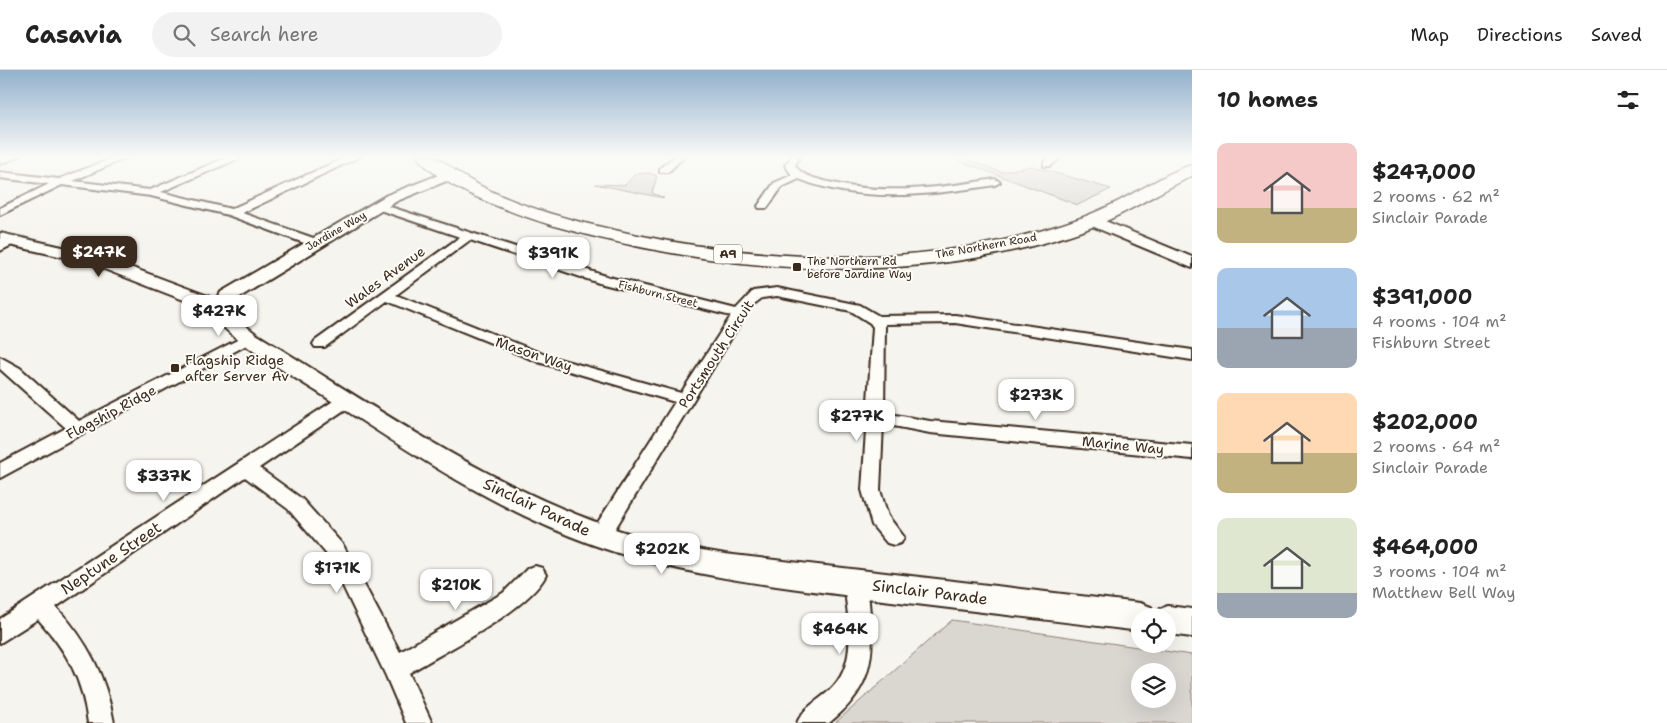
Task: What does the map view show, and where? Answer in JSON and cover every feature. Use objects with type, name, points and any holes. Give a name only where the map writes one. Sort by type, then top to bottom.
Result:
[{"type":"highway","name":"The Northern Road","points":[[473,186],[505,203],[586,229],[660,245],[756,257],[862,260],[937,256],[1007,245],[1093,221],[1160,186]]},
{"type":"street","points":[[0,212],[51,186]]},
{"type":"street","points":[[103,186],[151,193],[232,213],[315,243]]},
{"type":"street","points":[[151,193],[166,186]]},
{"type":"street","points":[[232,213],[290,186]]},
{"type":"street","name":"Jardine Way","points":[[223,303],[315,243],[378,206],[421,186]]},
{"type":"street","points":[[763,206],[777,186]]},
{"type":"street","points":[[834,186],[883,191],[944,190],[966,186]]},
{"type":"street","name":"Fishburn Street","points":[[378,206],[604,280],[739,314]]},
{"type":"street","points":[[1093,221],[1192,263]]},
{"type":"street","name":"Wales Avenue","points":[[320,344],[468,236]]},
{"type":"street","points":[[4,242],[56,249],[101,261],[176,293],[201,300],[196,305],[198,310],[207,312],[223,303]]},
{"type":"street","name":"Portsmouth Circuit","points":[[600,536],[752,296],[770,292],[855,308],[876,320],[955,319],[1192,356]]},
{"type":"street","name":"Mason Way","points":[[386,296],[543,359],[686,400]]},
{"type":"street","name":"Sinclair Parade","points":[[223,303],[223,317],[249,338],[346,400],[496,490],[528,506],[600,536],[701,562],[750,571],[1131,616]]},
{"type":"street","points":[[876,320],[880,327],[871,490],[873,504],[879,519],[894,537]]},
{"type":"street","name":"Flagship Ridge","points":[[0,472],[249,338]]},
{"type":"street","points":[[0,362],[14,372],[78,430]]},
{"type":"street","name":"Neptune Street","points":[[0,632],[346,400]]},
{"type":"street","name":"Marine Way","points":[[875,417],[930,427],[1192,452]]},
{"type":"street","points":[[246,468],[295,504],[336,551],[395,668],[420,723]]},
{"type":"street","points":[[395,668],[511,600],[535,575]]},
{"type":"street","points":[[810,723],[845,692],[854,677],[861,645],[855,583]]},
{"type":"street","points":[[40,605],[81,654],[90,672],[98,697],[101,723]]},
{"type":"street","points":[[1176,621],[1192,623]]},
{"type":"shaded area","points":[[607,186],[654,186],[652,193],[664,198]]},
{"type":"shaded area","points":[[1028,186],[1102,186],[1111,189],[1078,205]]},
{"type":"shaded area","points":[[952,620],[1131,646],[1131,653],[1176,653],[1192,655],[1192,723],[835,723]]},
{"type":"place","name":"The Northern Rd before Jardine Way","points":[[797,267]]},
{"type":"place","name":"Flagship Ridge after Server Av","points":[[175,368]]}]
